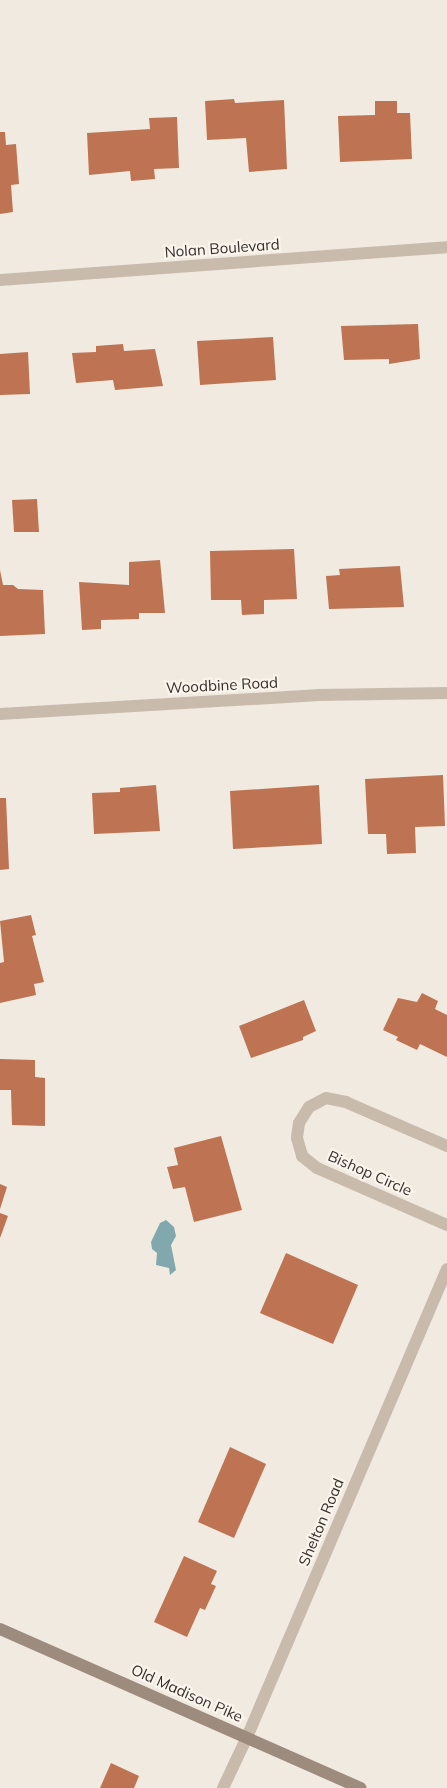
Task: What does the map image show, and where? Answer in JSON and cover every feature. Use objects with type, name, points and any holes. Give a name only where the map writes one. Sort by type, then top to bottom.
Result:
[{"type":"main road","name":"Old Madison Pike","points":[[0,1629],[361,1788]]},
{"type":"street","name":"Nolan Boulevard","points":[[0,280],[447,247]]},
{"type":"street","name":"Woodbine Road","points":[[0,714],[319,695],[447,693]]},
{"type":"street","name":"Bishop Circle","points":[[447,1146],[346,1102],[326,1098],[309,1107],[299,1123],[297,1138],[302,1156],[317,1168],[447,1225]]},
{"type":"street","name":"Shelton Road","points":[[223,1788],[247,1737],[447,1269]]},
{"type":"water","points":[[166,1220],[174,1227],[176,1236],[171,1245],[176,1270],[170,1275],[169,1268],[156,1265],[157,1253],[152,1249],[151,1242],[160,1223]]},
{"type":"building","points":[[234,99],[235,103],[284,100],[287,169],[249,172],[246,138],[207,140],[205,101]]},
{"type":"building","points":[[375,101],[397,101],[397,113],[410,113],[412,159],[340,162],[338,116],[375,115]]},
{"type":"building","points":[[177,117],[179,168],[154,169],[155,179],[131,181],[130,171],[89,175],[87,133],[150,129],[149,118]]},
{"type":"building","points":[[0,132],[5,132],[6,145],[16,144],[19,184],[11,185],[13,212],[0,214]]},
{"type":"building","points":[[418,324],[420,359],[389,364],[389,359],[344,360],[341,326]]},
{"type":"building","points":[[273,337],[276,380],[200,385],[197,341]]},
{"type":"building","points":[[123,344],[124,351],[155,349],[163,386],[115,390],[113,380],[76,383],[72,353],[96,352],[96,346]]},
{"type":"building","points":[[28,352],[30,394],[0,395],[0,354]]},
{"type":"building","points":[[37,499],[39,532],[14,532],[12,500]]},
{"type":"building","points":[[294,549],[297,599],[264,600],[264,614],[242,615],[241,600],[211,600],[210,551]]},
{"type":"building","points":[[160,560],[165,613],[139,613],[139,619],[101,620],[101,629],[82,630],[79,582],[129,585],[129,562]]},
{"type":"building","points":[[400,566],[404,607],[329,609],[326,576],[340,575],[339,569]]},
{"type":"building","points":[[0,570],[3,585],[13,585],[18,589],[43,590],[45,634],[0,636]]},
{"type":"building","points":[[443,775],[445,826],[415,827],[416,853],[387,854],[386,834],[368,834],[365,779]]},
{"type":"building","points":[[156,785],[160,831],[94,834],[92,793],[120,792],[120,788]]},
{"type":"building","points":[[319,785],[322,844],[233,849],[230,791]]},
{"type":"building","points":[[0,798],[6,798],[9,869],[0,870]]},
{"type":"building","points":[[31,915],[36,935],[32,936],[44,982],[34,984],[36,995],[0,1003],[0,963],[4,962],[0,921]]},
{"type":"building","points":[[422,993],[438,1001],[435,1009],[447,1015],[447,1057],[420,1044],[417,1050],[396,1040],[398,1037],[383,1030],[398,998],[417,1002]]},
{"type":"building","points":[[304,1000],[316,1031],[303,1037],[303,1040],[251,1058],[239,1026]]},
{"type":"building","points":[[0,1059],[35,1060],[35,1077],[45,1078],[45,1126],[12,1125],[11,1090],[0,1090]]},
{"type":"building","points":[[221,1136],[242,1210],[194,1222],[185,1187],[173,1189],[167,1167],[178,1165],[174,1148]]},
{"type":"building","points":[[0,1184],[7,1187],[0,1209]]},
{"type":"building","points":[[0,1213],[8,1216],[0,1238]]},
{"type":"building","points":[[286,1253],[358,1285],[333,1344],[260,1313]]},
{"type":"building","points":[[230,1447],[266,1464],[234,1538],[198,1522]]},
{"type":"building","points":[[184,1556],[217,1571],[211,1584],[216,1586],[205,1610],[200,1608],[187,1637],[154,1622]]},
{"type":"building","points":[[111,1763],[139,1776],[134,1788],[100,1788]]}]
